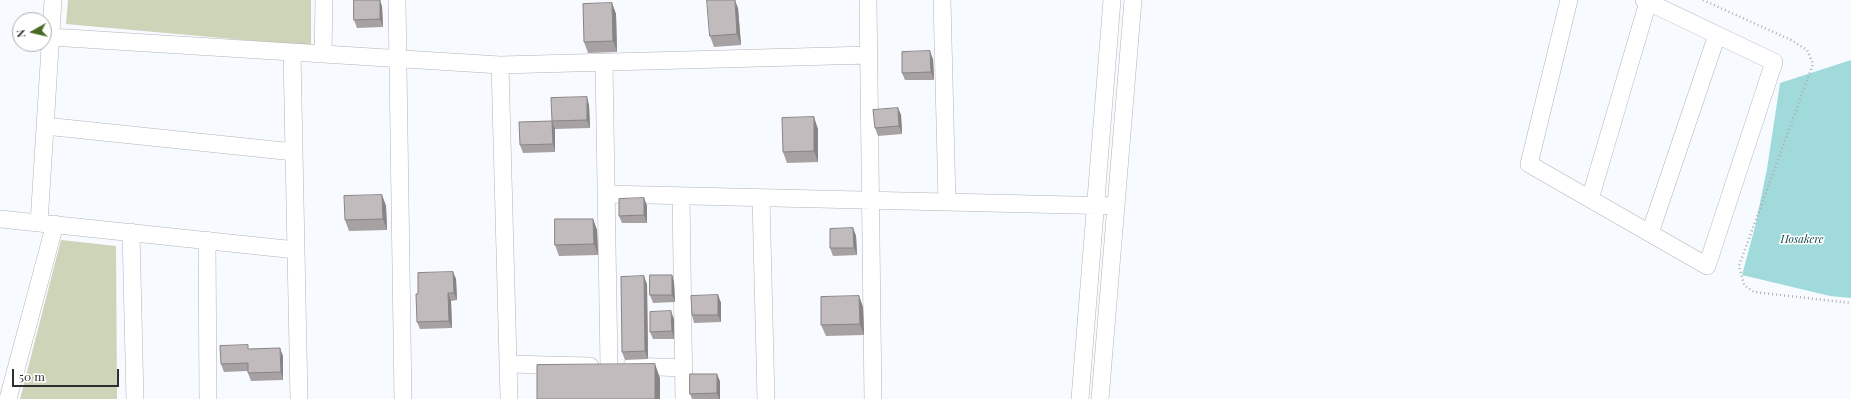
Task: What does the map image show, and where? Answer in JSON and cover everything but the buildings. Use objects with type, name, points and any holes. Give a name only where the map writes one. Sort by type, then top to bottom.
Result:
[{"type":"street","points":[[52,25],[54,0]]},
{"type":"street","points":[[323,54],[324,0]]},
{"type":"street","points":[[397,0],[404,399]]},
{"type":"street","points":[[868,0],[873,399]]},
{"type":"street","points":[[942,0],[947,202]]},
{"type":"street","points":[[1080,399],[1094,205],[1112,0]]},
{"type":"street","points":[[1100,399],[1133,0]]},
{"type":"street","points":[[1569,0],[1529,164],[1590,199],[1650,233],[1707,266],[1774,62],[1646,1],[1590,199]]},
{"type":"street","points":[[1650,233],[1717,34]]},
{"type":"street","points":[[52,37],[500,65],[869,55]]},
{"type":"street","points":[[8,399],[47,223],[45,126],[50,52]]},
{"type":"street","points":[[292,52],[299,399]]},
{"type":"street","points":[[604,63],[609,366]]},
{"type":"street","points":[[500,65],[509,399]]},
{"type":"street","points":[[45,126],[294,152]]},
{"type":"street","points":[[606,194],[1116,206]]},
{"type":"street","points":[[681,196],[684,399]]},
{"type":"street","points":[[761,198],[766,399]]},
{"type":"street","points":[[0,219],[296,250]]},
{"type":"street","points":[[132,232],[135,399]]},
{"type":"street","points":[[207,240],[208,399]]},
{"type":"street","points":[[508,364],[684,368]]},
{"type":"path","points":[[1703,0],[1791,40],[1807,50],[1813,64],[1738,266],[1744,285],[1754,292],[1851,303]]},
{"type":"green space","points":[[68,0],[311,0],[311,46],[66,24]]},
{"type":"green space","points":[[61,240],[116,246],[117,399],[20,399]]},
{"type":"water","name":"Hosakere","points":[[1851,60],[1851,298],[1830,296],[1742,275],[1755,227],[1767,169],[1780,83]]}]
